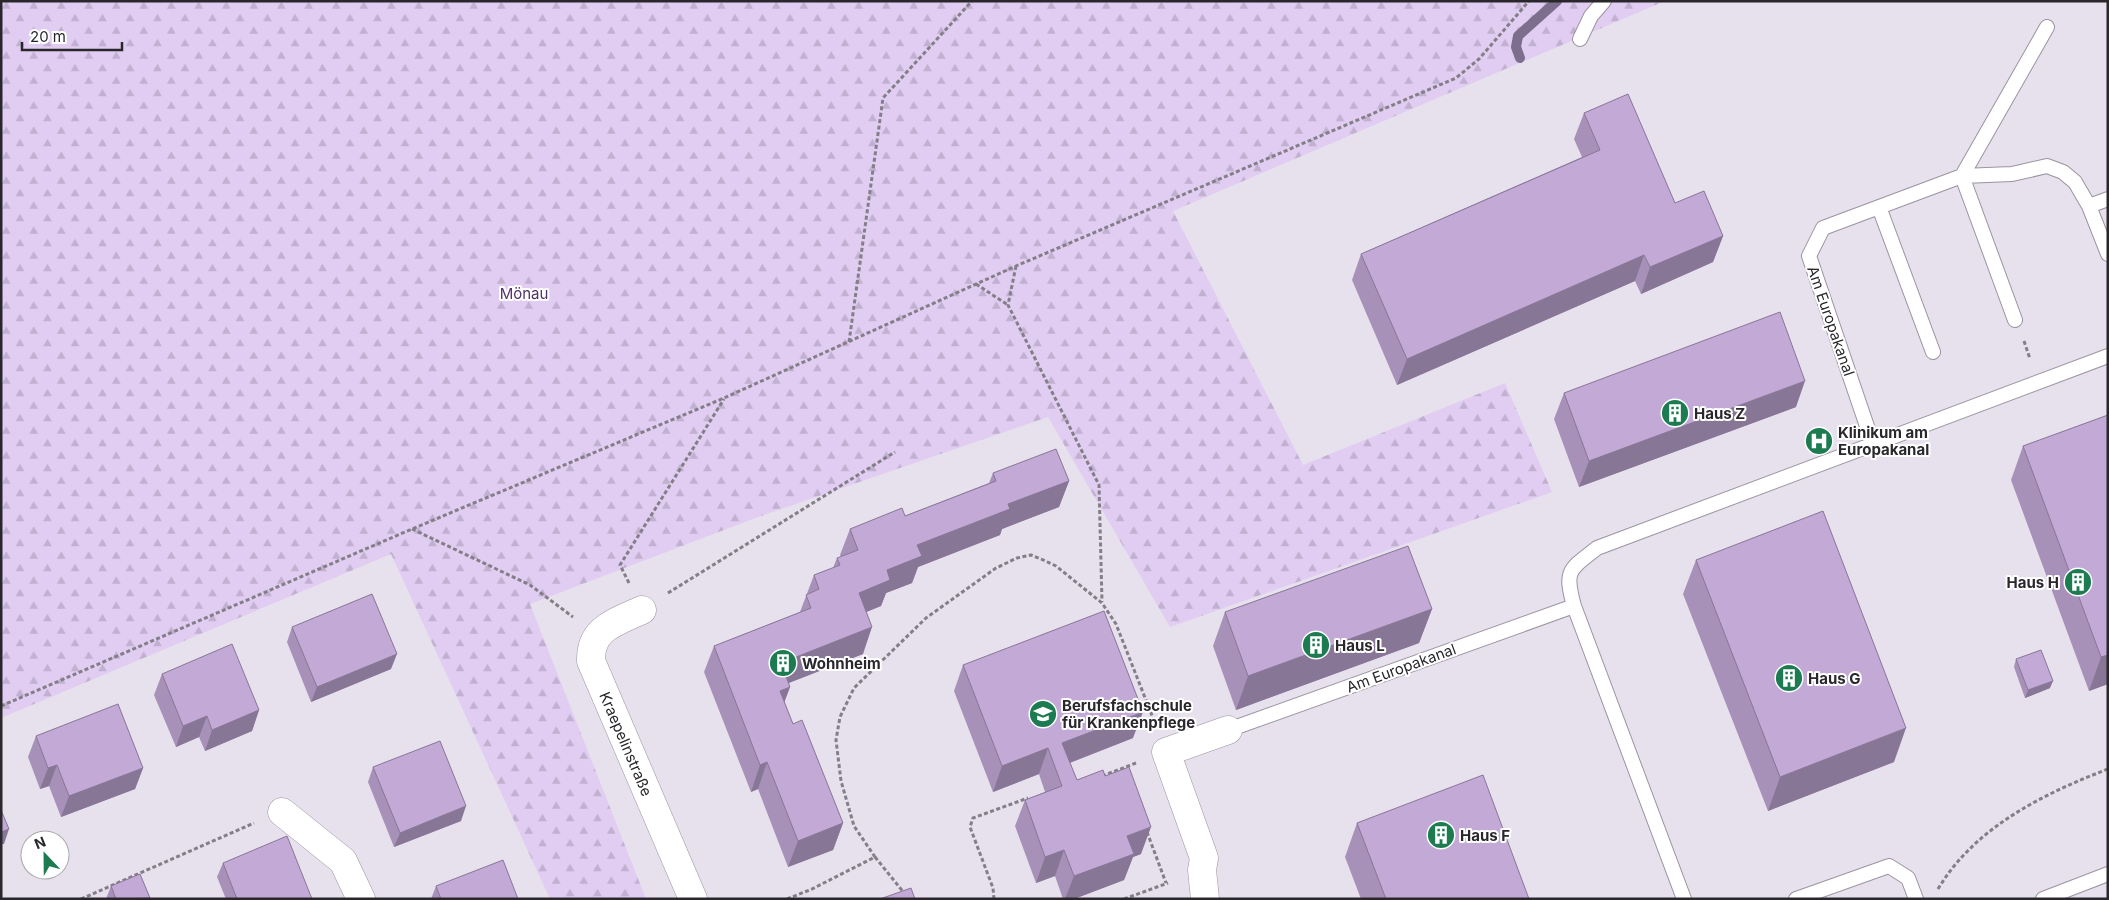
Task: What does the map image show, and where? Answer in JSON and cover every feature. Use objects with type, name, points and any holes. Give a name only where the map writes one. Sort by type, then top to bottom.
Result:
[{"type":"street","points":[[598,635],[607,626],[642,610]]},
{"type":"street","name":"Kraepelinstraße","points":[[598,635],[591,648],[591,661],[693,899]]},
{"type":"street","points":[[1205,899],[1202,870],[1204,858],[1166,752],[1228,730]]},
{"type":"street","points":[[282,812],[344,861],[361,899]]},
{"type":"lane","points":[[1580,38],[1591,16],[1604,1]]},
{"type":"lane","points":[[2015,320],[1962,176],[2047,27]]},
{"type":"lane","name":"Am Europakanal","points":[[1873,444],[1809,256],[1823,228],[1962,176],[2012,174],[2047,166],[2063,172],[2075,182],[2089,206],[2108,254]]},
{"type":"lane","points":[[2089,206],[2108,199]]},
{"type":"lane","points":[[1879,207],[1933,352]]},
{"type":"lane","points":[[1684,899],[1574,606],[1568,583],[1572,567],[1597,548],[2108,356]]},
{"type":"lane","name":"Am Europakanal","points":[[1228,730],[1574,606]]},
{"type":"lane","points":[[1796,899],[1889,866],[1908,878],[1916,899]]},
{"type":"lane","points":[[2043,899],[2108,874]]},
{"type":"path","points":[[849,342],[883,98],[972,1]]},
{"type":"path","points":[[1,706],[412,528],[724,398],[1016,266],[1456,78],[1479,59],[1529,1]]},
{"type":"path","points":[[1008,305],[1016,266]]},
{"type":"path","points":[[976,284],[1008,305],[1099,484],[1102,603]]},
{"type":"path","points":[[2015,320],[2039,382]]},
{"type":"path","points":[[724,398],[620,565],[642,610],[896,452]]},
{"type":"path","points":[[412,528],[530,585],[598,635]]},
{"type":"path","points":[[909,899],[875,857],[854,826],[840,773],[836,740],[840,717],[854,688],[926,618],[996,568],[1017,558],[1030,555],[1056,566],[1102,603],[1116,624],[1166,752],[1098,778]]},
{"type":"path","points":[[1123,768],[1126,777]]},
{"type":"path","points":[[1936,892],[1948,873],[1966,852],[2012,814],[2061,787],[2108,769]]},
{"type":"path","points":[[994,899],[993,888],[970,828],[970,822],[973,818],[1030,798]]},
{"type":"path","points":[[81,899],[282,812]]},
{"type":"path","points":[[1145,828],[1166,883]]},
{"type":"path","points":[[787,899],[812,889],[875,857]]},
{"type":"path","points":[[1124,899],[1202,870]]},
{"type":"green space","name":"Mönau","points":[[1,1],[1665,1],[1173,211],[1303,465],[1505,383],[1552,492],[1170,627],[1048,417],[758,517],[530,604],[646,899],[550,899],[391,554],[1,718]]},
{"type":"building","points":[[1628,94],[1675,203],[1704,191],[1723,236],[1650,267],[1644,255],[1407,359],[1361,254],[1600,150],[1584,113]]},
{"type":"building","name":"Haus Z","points":[[1780,312],[1805,381],[1589,461],[1564,393]]},
{"type":"building","name":"Haus H","points":[[2108,415],[2108,655],[2101,657],[2023,446]]},
{"type":"building","points":[[1056,449],[1069,481],[1008,504],[1010,509],[917,545],[922,556],[887,570],[890,580],[859,593],[872,627],[781,663],[790,687],[780,691],[793,724],[802,720],[843,823],[798,841],[767,762],[760,765],[714,646],[811,608],[806,595],[819,589],[814,575],[840,565],[837,558],[858,550],[850,529],[902,508],[905,516],[996,481],[993,473]]},
{"type":"building","name":"Haus G","points":[[1823,511],[1906,728],[1780,777],[1696,560]]},
{"type":"building","points":[[1408,546],[1432,609],[1248,676],[1225,612]]},
{"type":"building","points":[[372,594],[397,654],[317,687],[292,627]]},
{"type":"building","points":[[1104,611],[1143,712],[1062,743],[1077,780],[1103,770],[1105,776],[1129,767],[1151,827],[1127,836],[1134,854],[1074,876],[1064,850],[1045,857],[1025,800],[1062,786],[1048,748],[1002,766],[963,665]]},
{"type":"building","points":[[232,644],[259,710],[212,730],[207,716],[183,726],[162,674]]},
{"type":"building","points":[[2041,650],[2053,681],[2028,690],[2016,659]]},
{"type":"building","points":[[118,704],[143,768],[69,796],[57,765],[48,768],[36,736]]},
{"type":"building","points":[[440,741],[466,806],[400,833],[373,767]]},
{"type":"building","points":[[1483,775],[1529,899],[1386,899],[1357,823]]},
{"type":"building","points":[[1,810],[9,829],[1,832]]},
{"type":"building","points":[[287,836],[312,899],[237,899],[223,863]]},
{"type":"building","points":[[503,860],[518,899],[441,899],[436,886]]},
{"type":"building","points":[[140,874],[150,898],[116,899],[111,886]]},
{"type":"building","points":[[911,888],[915,899],[880,899]]},
{"type":"waterway","points":[[1520,58],[1516,47],[1518,36],[1557,1]]},
{"type":"place","name":"Haus Z","points":[[1675,413]]},
{"type":"place","name":"Klinikum am Europakanal","points":[[1819,441]]},
{"type":"place","name":"Haus H","points":[[2078,582]]},
{"type":"place","name":"Haus L","points":[[1316,645]]},
{"type":"place","name":"Wohnheim","points":[[783,663]]},
{"type":"place","name":"Haus G","points":[[1789,678]]},
{"type":"place","name":"Berufsfachschule für Krankenpflege","points":[[1043,714]]},
{"type":"place","name":"Haus F","points":[[1441,835]]}]
